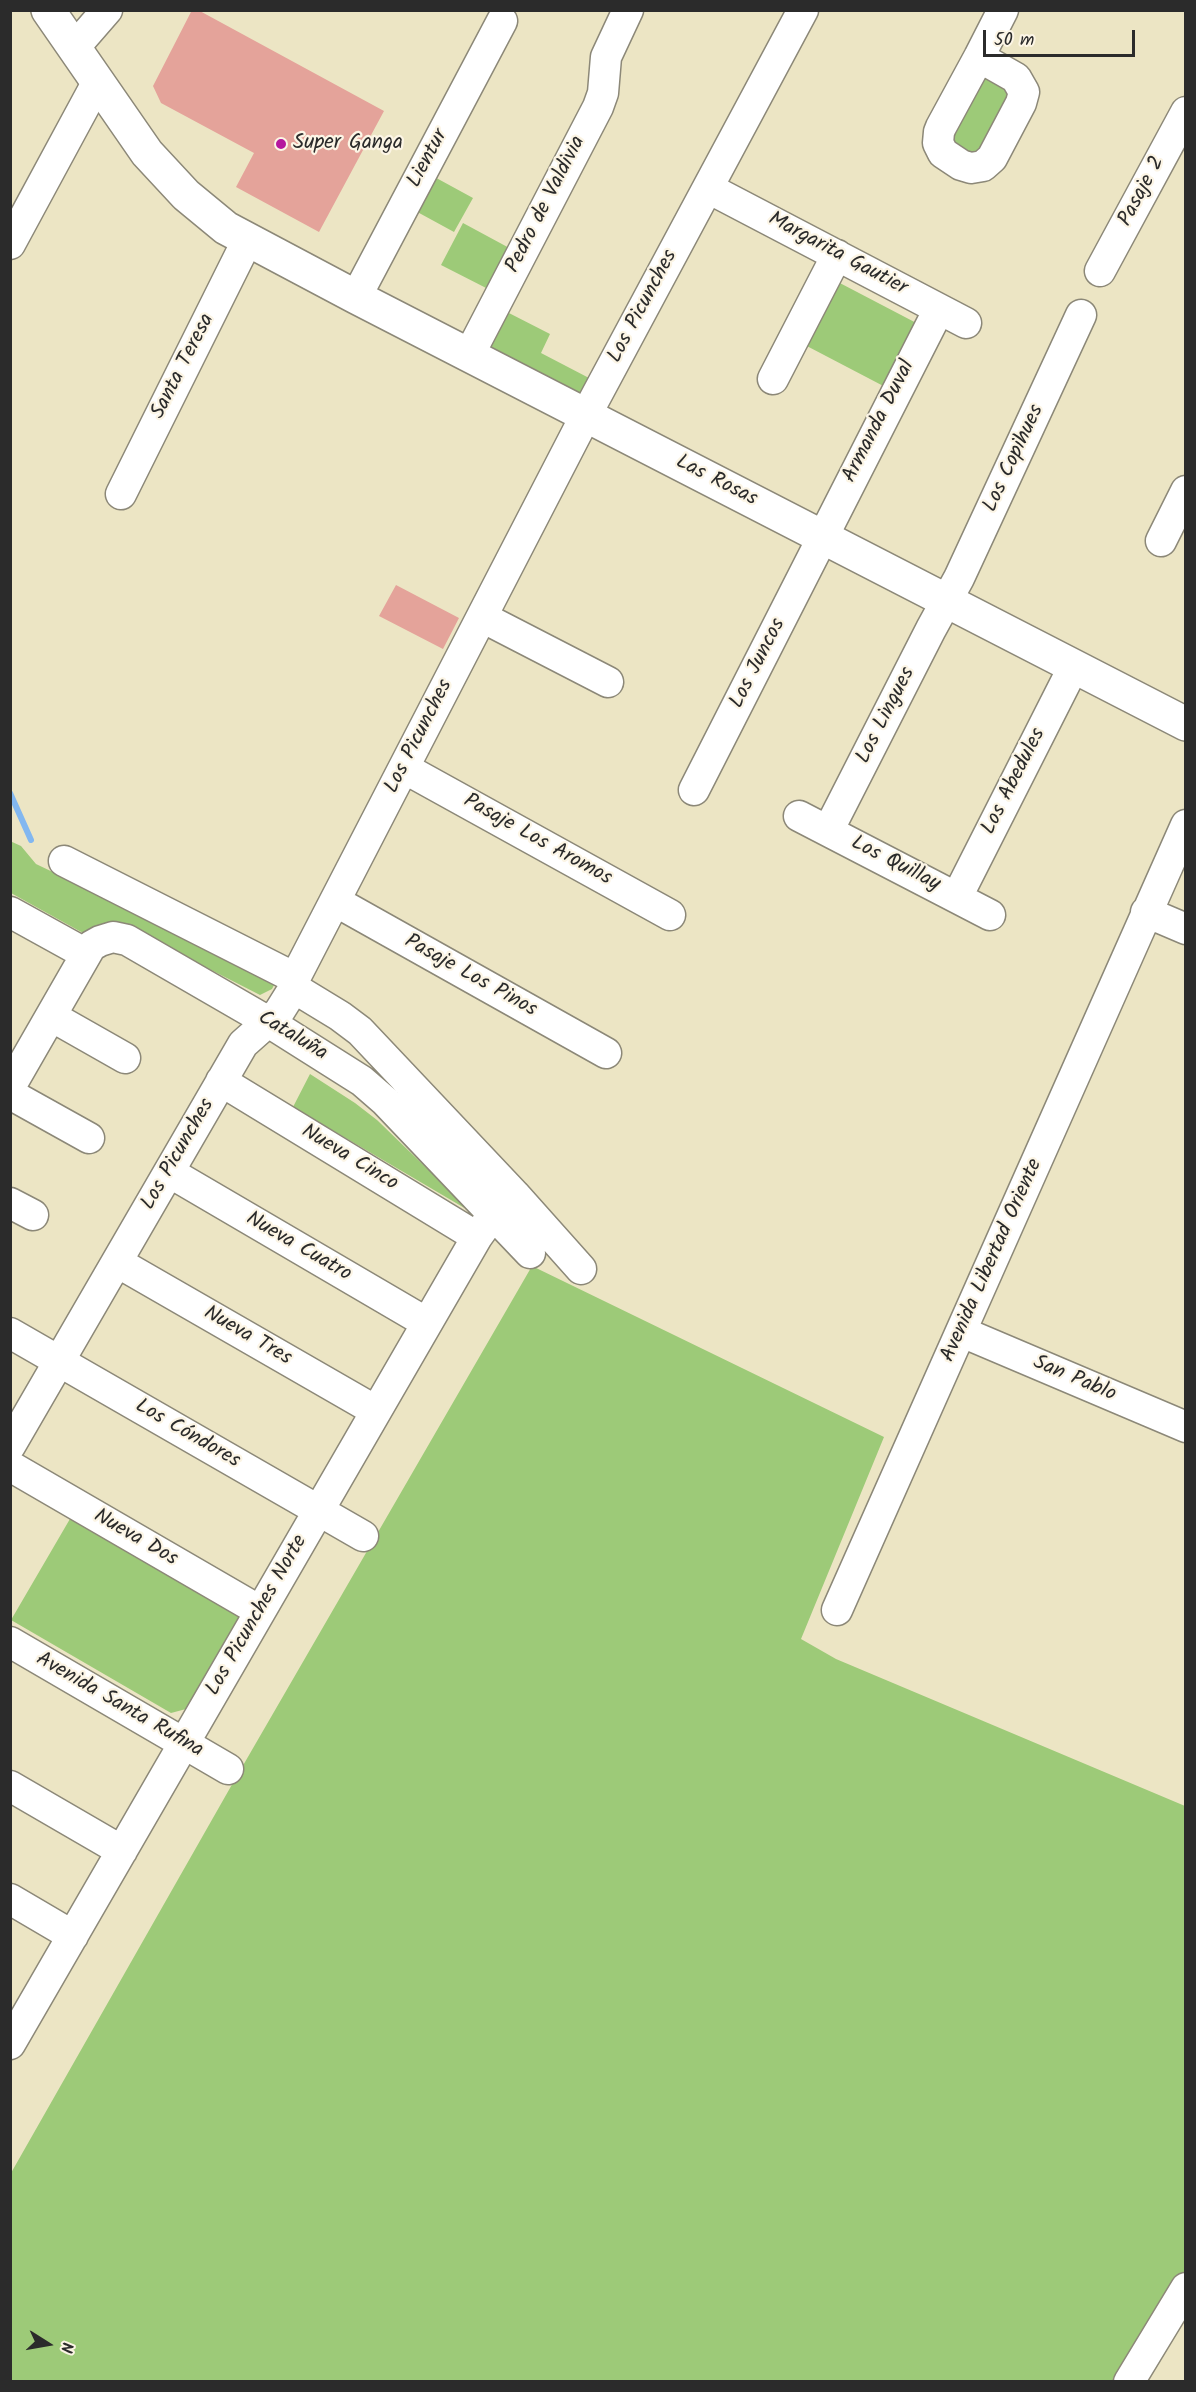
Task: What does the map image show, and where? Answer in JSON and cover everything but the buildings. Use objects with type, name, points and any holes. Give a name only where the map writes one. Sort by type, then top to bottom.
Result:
[{"type":"main road","name":"Las Rosas","points":[[48,10],[97,83],[165,175],[206,212],[247,240],[1185,723]]},
{"type":"street","points":[[74,48],[106,10]]},
{"type":"street","name":"Pedro de Valdivia","points":[[470,355],[601,100],[608,50],[628,10]]},
{"type":"street","name":"Los Picunches","points":[[10,1446],[243,1044],[285,1005],[335,901],[586,415],[803,10]]},
{"type":"street","points":[[979,57],[1003,10]]},
{"type":"street","name":"Lientur","points":[[356,297],[502,21]]},
{"type":"street","points":[[10,244],[97,83]]},
{"type":"street","name":"Pasaje 2","points":[[1101,272],[1185,112]]},
{"type":"street","name":"Margarita Gautier","points":[[708,188],[966,323]]},
{"type":"street","name":"Santa Teresa","points":[[121,494],[247,240]]},
{"type":"street","points":[[773,380],[837,255]]},
{"type":"street","name":"Armanda Duval","points":[[823,537],[939,309]]},
{"type":"street","name":"Los Copihues","points":[[947,601],[1081,315]]},
{"type":"street","points":[[1161,541],[1185,491]]},
{"type":"street","name":"Los Juncos","points":[[694,790],[823,537]]},
{"type":"street","name":"Los Lingues","points":[[828,831],[947,601]]},
{"type":"street","points":[[482,617],[609,682]]},
{"type":"street","name":"Los Abedules","points":[[957,897],[1074,666]]},
{"type":"street","name":"Pasaje Los Aromos","points":[[404,768],[670,915]]},
{"type":"street","name":"Los Quillay","points":[[799,816],[990,915]]},
{"type":"street","name":"Avenida Libertad Oriente","points":[[837,1610],[1185,825]]},
{"type":"street","name":"Cataluña","points":[[64,861],[295,983],[360,1031],[495,1215],[581,1269]]},
{"type":"street","name":"Pasaje Los Pinos","points":[[335,901],[606,1053]]},
{"type":"street","points":[[10,912],[86,954],[10,1087]]},
{"type":"street","points":[[1146,912],[1185,929]]},
{"type":"street","name":"Cataluña","points":[[86,954],[91,946],[100,940],[112,937],[127,940],[267,1021],[362,1081],[385,1101],[530,1253]]},
{"type":"street","points":[[51,1016],[125,1058]]},
{"type":"street","name":"Nueva Cinco","points":[[222,1081],[495,1215]]},
{"type":"street","points":[[10,1094],[89,1138]]},
{"type":"street","name":"Nueva Cuatro","points":[[169,1172],[427,1323]]},
{"type":"street","name":"Los Picunches Norte","points":[[11,2042],[427,1323],[495,1215]]},
{"type":"street","name":"Nueva Tres","points":[[117,1262],[376,1411]]},
{"type":"street","name":"San Pablo","points":[[962,1332],[1185,1427]]},
{"type":"street","name":"Los Cóndores","points":[[10,1333],[363,1536]]},
{"type":"street","name":"Nueva Dos","points":[[10,1466],[260,1611]]},
{"type":"street","name":"Avenida Santa Rufina","points":[[10,1642],[228,1769]]},
{"type":"street","points":[[10,1786],[122,1851]]},
{"type":"street","points":[[10,1899],[73,1935]]},
{"type":"street","points":[[1129,2382],[1183,2296]]},
{"type":"green space","points":[[987,74],[1014,88],[984,156],[952,149],[948,137],[979,79]]},
{"type":"green space","points":[[429,174],[473,198],[454,232],[410,208]]},
{"type":"green space","points":[[463,223],[513,250],[492,291],[441,265]]},
{"type":"green space","points":[[836,281],[924,327],[891,390],[803,344]]},
{"type":"green space","points":[[505,311],[550,334],[541,353],[589,378],[575,406],[481,357]]},
{"type":"green space","points":[[10,841],[21,846],[36,864],[277,979],[272,989],[260,995],[131,929],[94,928],[83,933],[11,893]]},
{"type":"green space","points":[[310,1074],[377,1120],[473,1213],[293,1107]]},
{"type":"green space","points":[[532,1266],[884,1437],[801,1639],[836,1659],[1185,1806],[1185,2270],[1120,2381],[11,2382],[11,2173],[234,1781]]},
{"type":"green space","points":[[74,1512],[243,1610],[186,1709],[171,1713],[11,1620]]},
{"type":"waterway","points":[[10,793],[31,840]]},
{"type":"place","name":"Super Ganga","points":[[281,144]]}]
